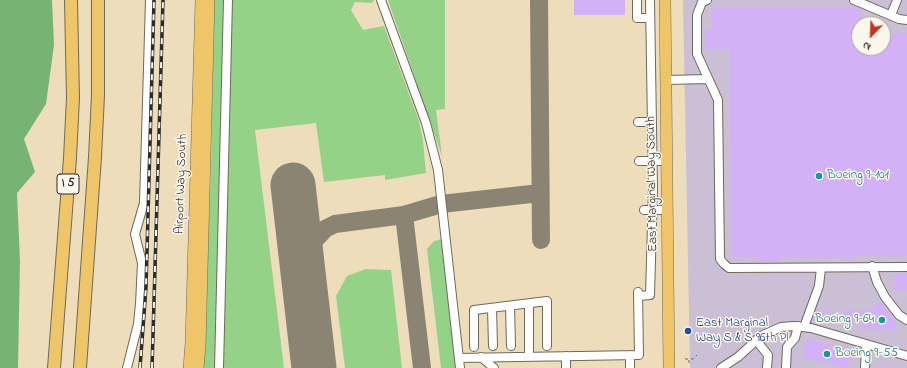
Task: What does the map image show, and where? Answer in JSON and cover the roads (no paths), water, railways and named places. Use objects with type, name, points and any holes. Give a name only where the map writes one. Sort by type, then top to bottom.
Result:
[{"type":"highway","name":"I 5","points":[[54,368],[70,158],[72,98],[71,0]]},
{"type":"highway","name":"I 5","points":[[80,368],[95,150],[98,80],[98,0]]},
{"type":"main road","name":"Airport Way South","points":[[189,368],[201,0]]},
{"type":"main road","name":"Airport Way South","points":[[198,368],[200,346],[209,0]]},
{"type":"main road","name":"East Marginal Way South","points":[[665,0],[669,368]]},
{"type":"street","points":[[127,368],[138,324],[140,304],[142,263],[135,234],[144,203],[150,0]]},
{"type":"street","points":[[219,368],[228,0]]},
{"type":"street","points":[[381,0],[426,123],[438,170],[460,368]]},
{"type":"street","points":[[637,0],[637,18],[650,18]]},
{"type":"street","points":[[459,358],[639,355],[638,293],[650,295],[648,210],[652,161],[650,0]]},
{"type":"street","points":[[707,0],[702,2],[697,15],[698,54],[718,100],[720,259],[729,268],[907,267]]},
{"type":"street","points":[[854,0],[907,20]]},
{"type":"street","points":[[891,15],[897,0]]},
{"type":"street","points":[[666,80],[708,79]]},
{"type":"street","points":[[638,122],[652,122]]},
{"type":"street","points":[[639,161],[667,161]]},
{"type":"street","points":[[648,210],[667,210]]},
{"type":"street","points":[[872,266],[877,282],[885,297],[899,315],[906,320]]},
{"type":"street","points":[[786,368],[787,347],[795,338],[819,286],[821,268]]},
{"type":"street","points":[[474,347],[474,310],[547,302],[547,346]]},
{"type":"street","points":[[528,304],[529,356]]},
{"type":"street","points":[[510,306],[511,346]]},
{"type":"street","points":[[492,308],[493,346]]},
{"type":"street","points":[[721,368],[738,357],[756,340],[769,331],[781,327],[801,326],[907,356]]},
{"type":"street","points":[[756,340],[768,355],[767,368]]},
{"type":"street","points":[[865,368],[866,344]]},
{"type":"street","points":[[630,355],[630,368]]},
{"type":"street","points":[[566,356],[566,368]]},
{"type":"street","points":[[481,357],[494,368]]},
{"type":"railway","points":[[140,368],[146,287],[154,0]]},
{"type":"railway","points":[[152,368],[163,0]]},
{"type":"place","name":"Boeing 9-101","points":[[819,176]]},
{"type":"place","name":"Boeing 9-64","points":[[882,320]]},
{"type":"place","name":"East Marginal Way S & S 96th Pl","points":[[688,331]]},
{"type":"place","name":"Boeing 9-55","points":[[827,354]]}]
